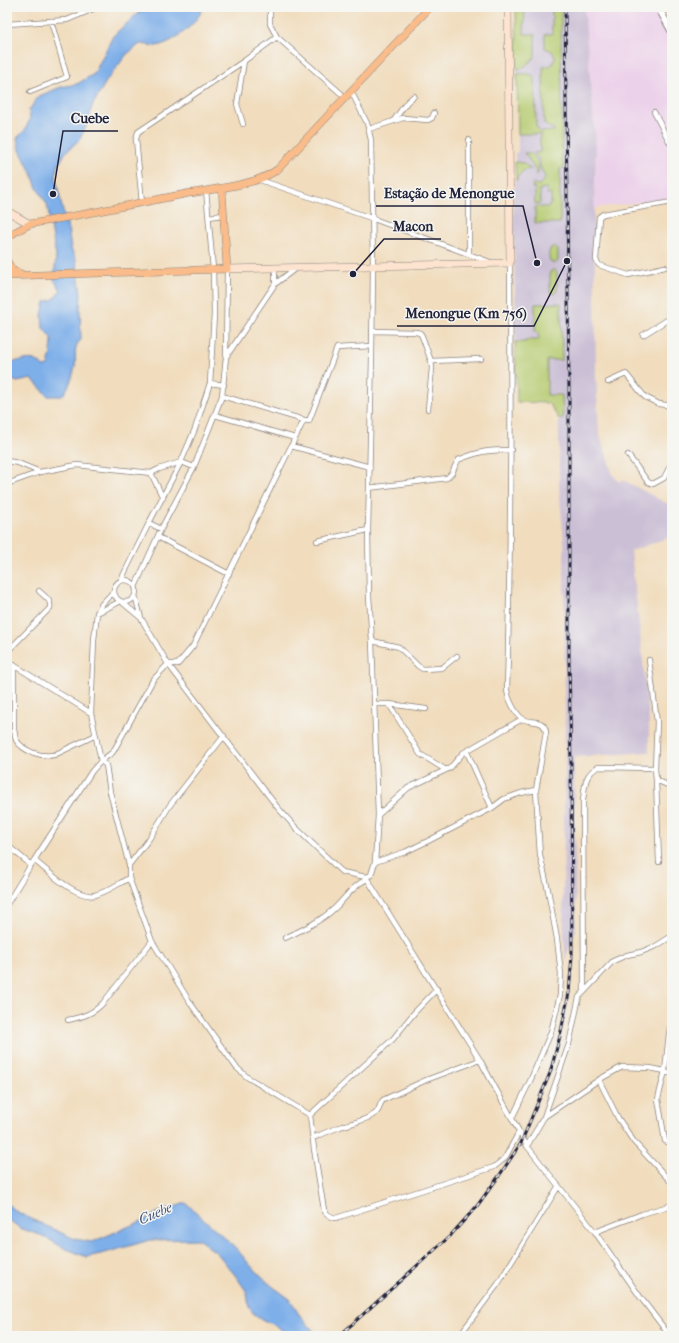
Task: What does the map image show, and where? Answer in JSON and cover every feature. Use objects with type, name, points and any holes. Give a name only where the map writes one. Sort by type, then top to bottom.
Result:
[{"type":"main road","points":[[7,238],[30,224],[222,188],[268,177],[278,169],[430,7]]},
{"type":"main road","points":[[7,276],[213,269],[510,263],[508,7]]},
{"type":"main road","points":[[222,188],[227,269]]},
{"type":"main road","points":[[7,210],[30,224]]},
{"type":"main road","points":[[7,261],[12,270],[23,275]]},
{"type":"street","points":[[7,24],[67,20],[98,7]]},
{"type":"street","points":[[270,7],[270,24],[277,37],[345,97]]},
{"type":"street","points":[[658,7],[672,32]]},
{"type":"street","points":[[30,92],[67,77],[51,21]]},
{"type":"street","points":[[142,203],[136,139],[138,132],[277,37]]},
{"type":"street","points":[[243,124],[237,104],[244,61]]},
{"type":"street","points":[[285,938],[322,918],[334,908],[359,884],[371,875],[375,862],[378,815],[369,596],[368,530],[373,266],[371,218],[371,140],[369,129],[351,91]]},
{"type":"street","points":[[394,120],[407,102],[414,96]]},
{"type":"street","points":[[654,112],[672,147]]},
{"type":"street","points":[[369,129],[394,120],[406,118],[428,120],[432,118],[434,113]]},
{"type":"street","points":[[469,140],[469,254]]},
{"type":"street","points":[[260,180],[371,218],[494,263]]},
{"type":"street","points":[[206,190],[213,269],[214,314],[210,383],[195,429],[181,462],[163,498],[148,522],[121,580],[115,585],[113,592],[101,605],[97,613],[94,640],[91,713],[101,761],[106,765],[110,792],[129,865],[129,878],[152,941],[191,1004],[236,1067],[247,1077],[310,1115]]},
{"type":"street","points":[[665,267],[628,275],[599,265],[596,260],[599,217],[603,214],[672,202]]},
{"type":"street","points":[[209,217],[223,215]]},
{"type":"street","points":[[510,263],[511,450],[507,690],[510,700],[522,719]]},
{"type":"street","points":[[226,357],[275,284],[297,267]]},
{"type":"street","points":[[275,268],[275,284]]},
{"type":"street","points":[[227,269],[226,357],[222,396],[194,467],[161,529],[135,587],[141,618],[168,664],[278,808],[296,828],[342,872],[367,878],[480,1060],[527,1146],[595,1232],[641,1298],[670,1336]]},
{"type":"street","points":[[643,334],[672,317]]},
{"type":"street","points":[[372,331],[420,333],[431,361],[432,368],[428,409]]},
{"type":"street","points":[[222,396],[309,421],[336,348],[372,346]]},
{"type":"street","points":[[431,361],[482,359]]},
{"type":"street","points":[[608,382],[626,374],[645,397],[659,404],[672,406]]},
{"type":"street","points":[[210,383],[224,385]]},
{"type":"street","points":[[215,415],[295,438]]},
{"type":"street","points":[[7,904],[32,862],[87,777],[101,761],[113,752],[154,680],[168,664],[178,664],[193,646],[304,420]]},
{"type":"street","points":[[291,446],[370,467]]},
{"type":"street","points":[[369,488],[447,478],[452,473],[458,460],[477,452],[488,450],[511,450]]},
{"type":"street","points":[[628,455],[648,482],[653,484],[664,478],[672,462]]},
{"type":"street","points":[[7,461],[18,463],[40,472]]},
{"type":"street","points":[[7,484],[40,472],[77,465],[151,473],[181,462],[194,467]]},
{"type":"street","points":[[151,473],[163,498]]},
{"type":"street","points":[[148,522],[161,529]]},
{"type":"street","points":[[317,541],[368,530]]},
{"type":"street","points":[[158,537],[229,574]]},
{"type":"street","points":[[121,580],[130,581],[135,587]]},
{"type":"street","points":[[7,652],[50,608],[51,605],[49,600],[39,591]]},
{"type":"street","points":[[113,592],[116,599],[141,618]]},
{"type":"street","points":[[97,613],[121,602],[131,601],[136,595]]},
{"type":"street","points":[[372,642],[400,647],[418,666],[423,669],[442,668],[457,656]]},
{"type":"street","points":[[649,660],[657,722],[655,768],[658,862]]},
{"type":"street","points":[[7,661],[91,713]]},
{"type":"street","points":[[14,665],[15,739],[24,748],[35,754],[47,756],[54,755],[96,735]]},
{"type":"street","points":[[374,704],[389,704],[426,709]]},
{"type":"street","points":[[389,704],[420,754],[446,770]]},
{"type":"street","points":[[378,815],[408,788],[446,770],[452,766],[463,753],[522,719],[541,723],[544,726],[546,732],[536,790],[540,855],[557,939],[560,995],[551,1032],[512,1118]]},
{"type":"street","points":[[129,865],[149,839],[170,806],[224,736]]},
{"type":"street","points":[[467,752],[492,808]]},
{"type":"street","points":[[584,992],[583,801],[585,785],[591,771],[598,767],[655,768]]},
{"type":"street","points":[[656,780],[672,787]]},
{"type":"street","points":[[375,862],[411,849],[492,808],[504,799],[536,790]]},
{"type":"street","points":[[7,845],[75,891],[87,895],[100,893],[129,878]]},
{"type":"street","points":[[527,1146],[544,1118],[568,1044],[578,997],[613,961],[656,946],[672,936]]},
{"type":"street","points":[[68,1020],[86,1016],[104,1003],[152,941]]},
{"type":"street","points":[[310,1115],[393,1039],[414,1013],[437,989]]},
{"type":"street","points":[[672,1021],[665,1071],[658,1099],[663,1125],[662,1131],[665,1141],[672,1143]]},
{"type":"street","points":[[313,1138],[339,1127],[358,1122],[375,1114],[383,1100],[426,1080],[480,1060]]},
{"type":"street","points":[[544,1118],[600,1079],[622,1067],[650,1068],[665,1071],[665,1073],[672,1073]]},
{"type":"street","points":[[600,1079],[611,1106],[627,1133],[654,1165],[672,1183]]},
{"type":"street","points":[[310,1115],[324,1210],[331,1217],[336,1218],[494,1167],[506,1158],[519,1132]]},
{"type":"street","points":[[459,1336],[498,1284],[558,1187]]},
{"type":"street","points":[[595,1232],[642,1214],[672,1205]]},
{"type":"shaded area","points":[[516,7],[584,7],[596,147],[594,208],[596,375],[599,432],[613,475],[619,482],[623,480],[666,503],[672,503],[672,536],[631,551],[649,718],[649,752],[574,757],[576,930],[565,960],[563,904],[565,756],[564,542],[559,486],[559,419],[549,403],[517,402],[513,188],[515,188],[515,153],[518,152]]},
{"type":"shaded area","points":[[584,7],[653,7],[672,43],[672,198],[594,208],[596,147]]},
{"type":"green space","points":[[516,7],[525,7],[524,34],[535,34],[535,57],[523,68],[517,69]]},
{"type":"green space","points":[[552,7],[561,7],[562,162],[564,163],[564,168],[560,169],[560,223],[535,223],[535,207],[549,207],[551,204],[551,194],[547,194],[547,188],[540,189],[540,204],[535,204],[535,188],[532,188],[533,184],[539,185],[545,179],[539,159],[534,153],[540,152],[540,134],[518,134],[517,74],[529,74],[535,78],[536,126],[540,132],[554,131],[554,129],[544,124],[543,67],[551,65],[554,62],[555,57],[552,51],[545,48],[545,34],[552,34]]},
{"type":"green space","points":[[524,153],[531,153],[537,160],[539,169],[537,175],[531,163]]},
{"type":"green space","points":[[515,162],[524,163],[531,169],[522,172],[516,181]]},
{"type":"green space","points":[[552,247],[555,247],[558,250],[558,261],[554,264],[550,261],[549,256],[549,251]]},
{"type":"green space","points":[[554,269],[557,272],[557,291],[554,294],[550,292],[550,272]]},
{"type":"green space","points":[[561,303],[562,360],[547,360],[547,395],[562,395],[563,419],[559,419],[549,403],[517,402],[515,342],[539,340],[538,332],[535,332],[535,304]]},
{"type":"water","points":[[165,7],[203,7],[191,26],[177,37],[156,46],[140,44],[127,54],[107,80],[92,106],[89,120],[80,139],[65,153],[57,168],[56,178],[68,228],[71,249],[76,259],[81,294],[81,340],[77,345],[75,352],[75,367],[67,390],[62,396],[48,396],[32,379],[17,382],[7,377],[7,362],[35,360],[43,367],[48,366],[52,339],[43,328],[42,315],[45,302],[54,299],[61,290],[54,280],[56,256],[47,204],[37,188],[19,148],[17,138],[25,130],[30,119],[29,110],[39,96],[61,87],[77,84],[94,74],[113,36],[139,12]]},
{"type":"water","points":[[7,1203],[14,1210],[31,1219],[75,1239],[92,1242],[159,1212],[186,1203],[236,1248],[249,1264],[272,1286],[290,1299],[298,1313],[318,1336],[289,1336],[278,1327],[257,1317],[249,1308],[247,1292],[235,1275],[217,1253],[198,1239],[150,1240],[87,1257],[64,1248],[43,1236],[22,1229],[7,1219]]},
{"type":"railway","points":[[339,1336],[450,1236],[477,1206],[499,1176],[521,1143],[550,1073],[569,993],[572,955],[565,7]]},
{"type":"place","name":"Cuebe","points":[[53,194]]},
{"type":"place","name":"Menongue (Km 756)","points":[[567,261]]},
{"type":"place","name":"Estação de Menongue","points":[[537,263]]},
{"type":"place","name":"Macon","points":[[353,274]]}]
